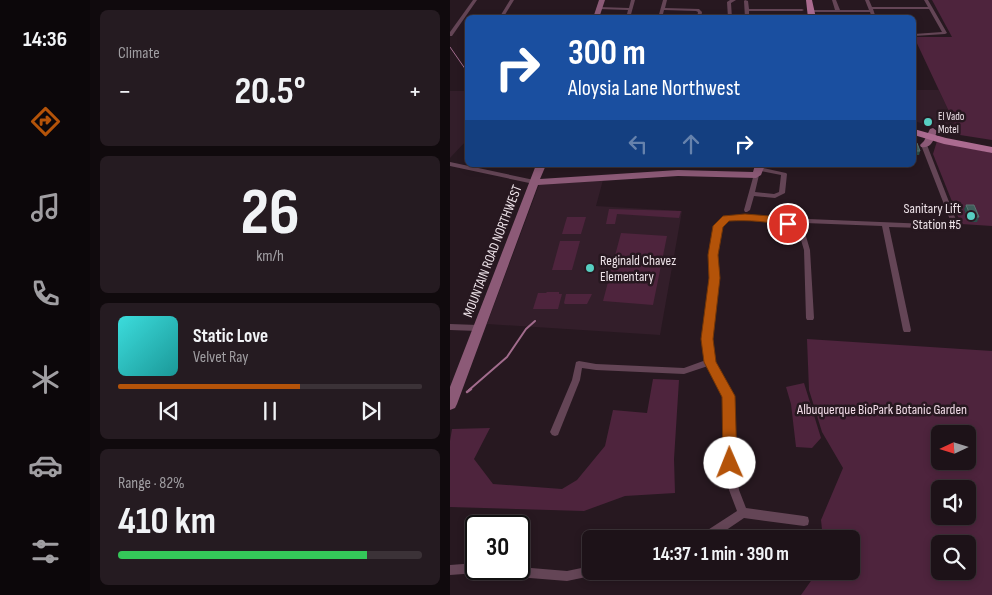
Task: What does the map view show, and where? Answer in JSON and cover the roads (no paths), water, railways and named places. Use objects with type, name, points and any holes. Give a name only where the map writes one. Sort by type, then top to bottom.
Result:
[{"type":"main road","points":[[800,0],[802,14]]},
{"type":"main road","points":[[809,0],[811,14]]},
{"type":"main road","points":[[916,126],[928,136],[992,143]]},
{"type":"main road","points":[[916,133],[959,145],[992,150]]},
{"type":"street","points":[[450,35],[475,0]]},
{"type":"street","points":[[503,15],[512,0]]},
{"type":"street","points":[[597,15],[602,0]]},
{"type":"street","points":[[629,15],[633,0]]},
{"type":"street","points":[[661,15],[665,0]]},
{"type":"street","points":[[730,15],[729,2],[734,0]]},
{"type":"street","points":[[834,0],[838,11]]},
{"type":"street","points":[[867,0],[873,15]]},
{"type":"street","points":[[916,35],[944,34],[945,32],[926,0]]},
{"type":"street","points":[[746,1],[747,15]]},
{"type":"street","points":[[599,8],[630,8]]},
{"type":"street","points":[[811,14],[838,11],[931,8]]},
{"type":"street","points":[[663,9],[697,10],[700,12],[700,15]]},
{"type":"street","points":[[747,10],[802,14]]},
{"type":"street","points":[[743,513],[734,490],[730,463],[729,396],[710,362],[707,339],[715,278],[713,255],[718,226],[726,218],[745,217],[784,221],[788,224],[954,228],[955,225],[928,136],[916,144]]},
{"type":"street","points":[[450,164],[534,182],[758,170],[784,174],[782,193],[775,196],[751,194]]},
{"type":"street","name":"MOUNTAIN ROAD NORTHWEST","points":[[450,404],[540,167]]},
{"type":"street","points":[[747,210],[758,170]]},
{"type":"street","points":[[802,223],[807,250],[810,318]]},
{"type":"street","points":[[885,225],[907,330]]},
{"type":"street","points":[[450,327],[478,328]]},
{"type":"street","points":[[555,432],[576,380],[579,364],[596,367],[684,371],[710,362]]},
{"type":"street","points":[[718,530],[743,513],[804,522]]},
{"type":"street","points":[[450,570],[465,569]]},
{"type":"street","points":[[530,573],[567,576],[582,573]]},
{"type":"waterway","points":[[450,47],[465,69]]},
{"type":"waterway","points":[[469,390],[507,357],[526,329],[535,321]]},
{"type":"waterway","points":[[467,392],[471,389]]},
{"type":"place","name":"El Vado Motel","points":[[928,122]]},
{"type":"place","name":"Sanitary Lift Station #5","points":[[971,216]]},
{"type":"place","name":"Reginald Chavez Elementary","points":[[590,268]]},
{"type":"park label","name":"Albuquerque BioPark Botanic Garden","points":[[882,409]]}]
